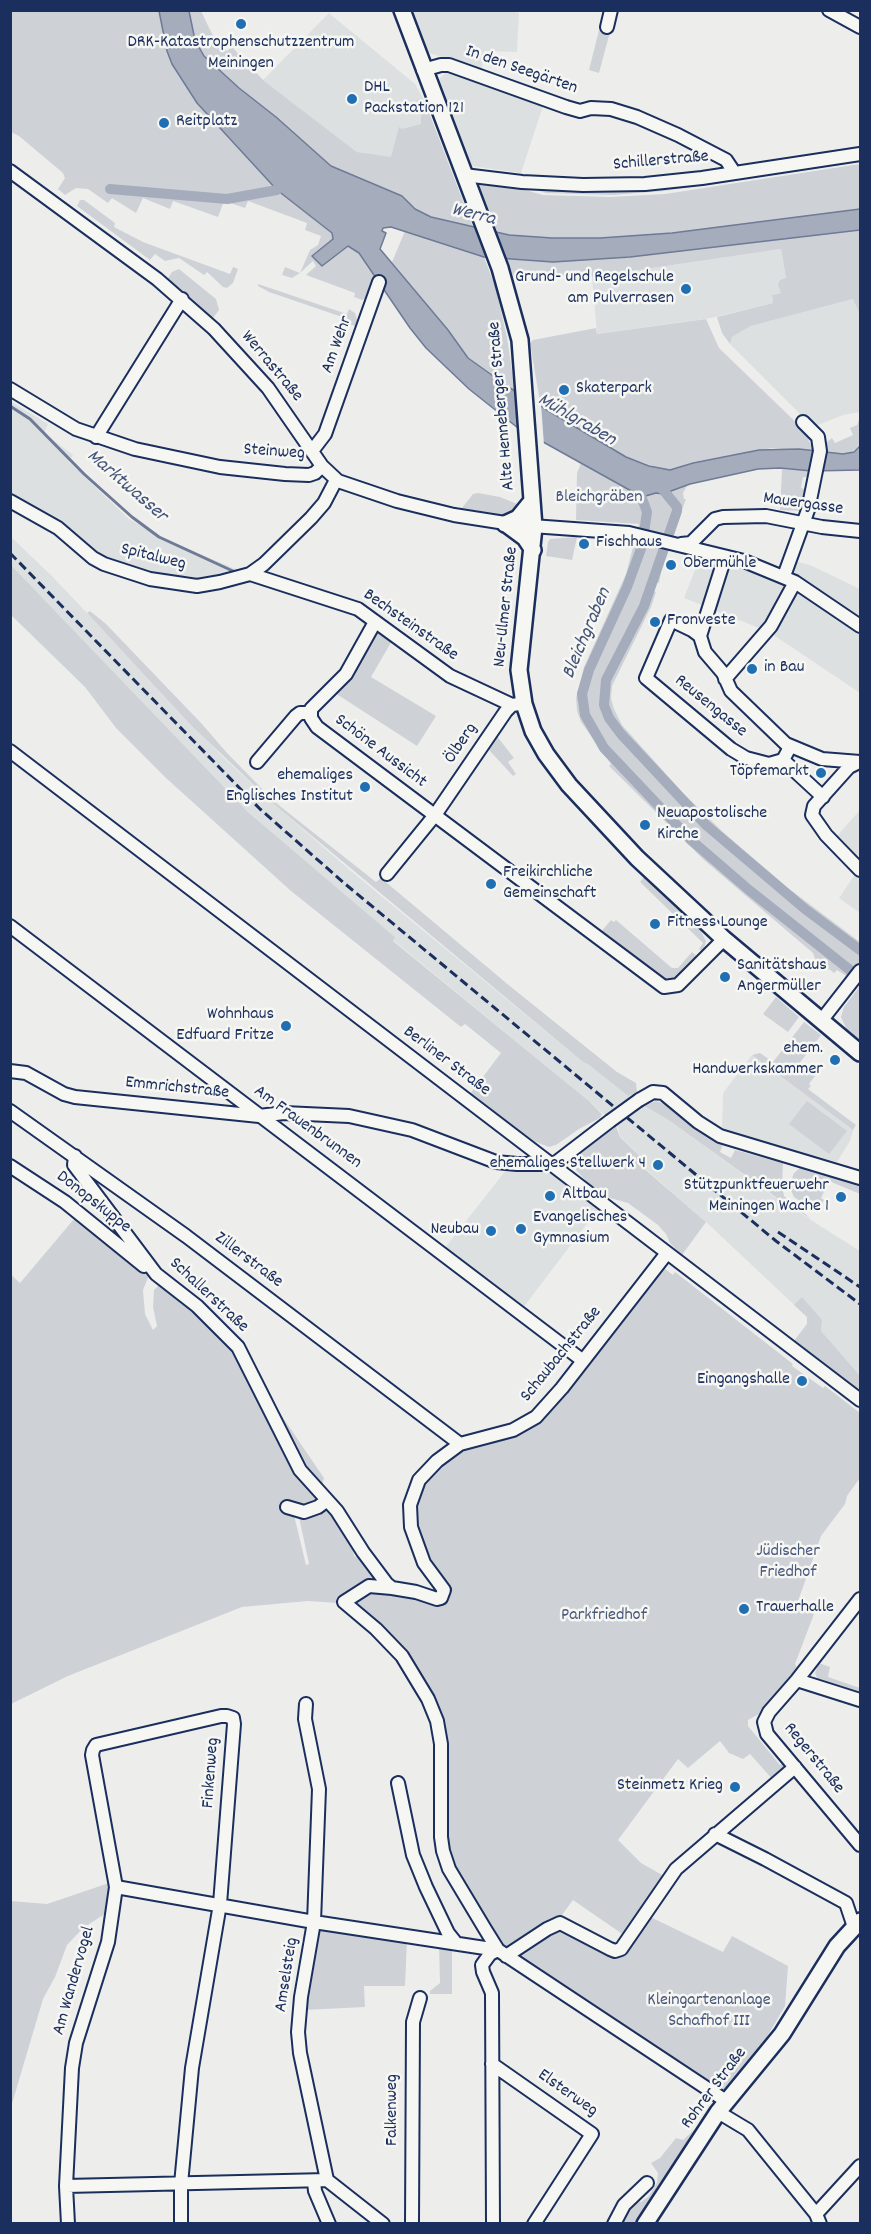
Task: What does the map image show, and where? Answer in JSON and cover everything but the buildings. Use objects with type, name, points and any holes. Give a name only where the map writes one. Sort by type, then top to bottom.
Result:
[{"type":"main road","name":"Alte Henneberger Straße","points":[[402,10],[500,268],[517,326],[529,440],[534,527]]},
{"type":"main road","points":[[531,502],[518,518],[505,524],[529,542],[534,550]]},
{"type":"main road","name":"Neu-Ulmer Straße","points":[[534,527],[534,550],[519,670],[518,704],[539,742],[570,785],[638,858],[724,939],[861,1053]]},
{"type":"main road","name":"Rohrer Straße","points":[[645,2223],[722,2107],[782,2034],[837,1946],[857,1924]]},
{"type":"street","points":[[607,27],[611,10]]},
{"type":"street","points":[[829,10],[861,27]]},
{"type":"street","name":"In den Seegärten","points":[[423,70],[441,64],[449,65],[580,111],[591,108],[611,109],[637,117],[726,160],[734,172]]},
{"type":"street","name":"Schillerstraße","points":[[466,181],[616,185],[668,182],[861,154]]},
{"type":"street","name":"Werrastraße","points":[[10,171],[61,210],[121,251],[214,329],[284,409],[322,466]]},
{"type":"street","name":"Am Wehr","points":[[312,451],[325,434],[379,282]]},
{"type":"street","points":[[96,437],[182,300]]},
{"type":"street","name":"Steinweg","points":[[10,389],[62,421],[96,437],[164,456],[231,468],[309,475],[322,466],[336,480],[360,490],[422,508],[505,524],[648,537],[761,566],[790,579],[861,626]]},
{"type":"street","points":[[724,679],[771,626],[790,579],[820,451],[818,437],[803,422]]},
{"type":"street","name":"Spitalweg","points":[[10,501],[58,528],[93,558],[104,564],[137,576],[196,586],[250,574],[312,518],[324,503],[336,480]]},
{"type":"street","name":"Mauergasse","points":[[675,543],[691,543],[715,519],[723,517],[766,516],[804,524],[861,531]]},
{"type":"street","points":[[725,557],[700,636],[705,651],[723,673],[724,679],[742,703],[790,747],[822,759],[859,763]]},
{"type":"street","name":"Bechsteinstraße","points":[[250,574],[349,604],[364,612],[450,676],[518,704]]},
{"type":"street","name":"Reusengasse","points":[[700,636],[671,620],[646,678],[731,749],[753,760],[769,764],[783,760]]},
{"type":"street","name":"Schöne Aussicht","points":[[310,713],[314,704],[346,674],[375,622]]},
{"type":"street","name":"Ölberg","points":[[435,815],[506,711],[518,704]]},
{"type":"street","name":"Schöne Aussicht","points":[[257,762],[296,716],[300,713],[310,713]]},
{"type":"street","name":"Schöne Aussicht","points":[[310,713],[317,727],[664,987],[678,985],[724,939]]},
{"type":"street","points":[[790,747],[783,760],[823,797]]},
{"type":"street","name":"Berliner Straße","points":[[10,751],[861,1400]]},
{"type":"street","points":[[859,763],[849,767],[814,806],[812,815],[826,835],[861,870]]},
{"type":"street","points":[[387,874],[435,815]]},
{"type":"street","name":"Am Frauenbrunnen","points":[[10,926],[259,1116],[332,1168],[582,1360]]},
{"type":"street","points":[[821,1021],[861,971]]},
{"type":"street","name":"Emmrichstraße","points":[[10,1071],[26,1073],[64,1094],[75,1097],[259,1116],[284,1113],[318,1114],[372,1120],[412,1130],[495,1162],[554,1164]]},
{"type":"street","points":[[554,1164],[610,1120],[653,1092],[663,1093],[698,1122],[720,1136],[861,1178]]},
{"type":"street","name":"Zillerstraße","points":[[10,1111],[186,1236],[459,1444]]},
{"type":"street","name":"Schallerstraße","points":[[75,1156],[74,1165],[156,1274],[197,1306],[238,1347],[300,1470],[337,1511],[363,1552],[392,1588]]},
{"type":"street","name":"Donopskuppe","points":[[10,1166],[65,1202],[146,1268],[152,1269]]},
{"type":"street","name":"Schaubachstraße","points":[[459,1444],[498,1436],[526,1424],[548,1405],[667,1253]]},
{"type":"street","points":[[459,1444],[437,1461],[419,1480],[410,1505],[411,1527],[417,1549],[429,1572],[444,1593],[437,1599],[416,1592],[369,1586],[344,1602],[376,1629],[402,1656],[428,1699],[437,1721],[441,1744],[441,1837],[448,1869],[502,1953],[722,2107],[748,2130],[818,2219],[861,2166]]},
{"type":"street","points":[[287,1507],[304,1512],[326,1501]]},
{"type":"street","points":[[861,1599],[797,1680],[861,1700]]},
{"type":"street","name":"Regerstraße","points":[[797,1680],[769,1712],[764,1722],[767,1734],[861,1845]]},
{"type":"street","name":"Amselsteig","points":[[306,1704],[305,1719],[319,1789],[314,1922],[301,1997],[298,2032],[321,2181],[315,2191],[329,2223]]},
{"type":"street","name":"Finkenweg","points":[[93,1750],[96,1745],[221,1716],[232,1718],[234,1724],[220,1904],[192,2068],[181,2223]]},
{"type":"street","name":"Am Wandervogel","points":[[68,2223],[66,2186],[69,2099],[76,2043],[108,1942],[116,1887],[92,1755],[93,1750]]},
{"type":"street","points":[[493,2223],[492,1993],[482,1965],[490,1954],[502,1953],[560,1923],[610,1949],[615,1951],[621,1949],[676,1869],[795,1767]]},
{"type":"street","points":[[399,1783],[413,1855],[448,1933],[456,1943]]},
{"type":"street","points":[[715,1834],[846,1903],[857,1924]]},
{"type":"street","points":[[116,1887],[314,1922],[456,1943],[502,1953]]},
{"type":"street","name":"Falkenweg","points":[[412,2223],[412,2022],[420,1998]]},
{"type":"street","name":"Elsterweg","points":[[492,2064],[592,2134],[534,2223]]},
{"type":"street","points":[[66,2186],[321,2181],[383,2223]]},
{"type":"street","points":[[614,2223],[624,2205],[647,2183]]},
{"type":"shaded area","points":[[506,10],[519,13],[517,52],[484,51],[482,69],[426,52],[413,11]]},
{"type":"shaded area","points":[[329,13],[415,84],[424,100],[446,156],[425,169],[357,152],[263,80]]},
{"type":"shaded area","points":[[448,71],[538,102],[543,106],[521,173],[472,166],[439,79]]},
{"type":"shaded area","name":"Grund- und Regelschule am Pulverrasen","points":[[781,249],[786,279],[781,293],[772,295],[773,303],[711,318],[597,334],[592,277]]},
{"type":"shaded area","points":[[853,299],[860,315],[860,412],[843,415],[813,427],[730,344],[732,337],[751,326]]},
{"type":"shaded area","points":[[10,401],[48,424],[44,433],[73,455],[69,462],[129,519],[161,537],[245,573],[185,583],[105,560],[11,497]]},
{"type":"shaded area","points":[[10,536],[52,576],[223,757],[351,871],[583,1062],[628,1096],[632,1093],[645,1107],[667,1119],[773,1196],[860,1251],[860,1392],[794,1341],[807,1324],[807,1317],[706,1222],[641,1165],[645,1161],[620,1136],[618,1127],[393,940],[395,937],[248,812],[11,565]]},
{"type":"shaded area","points":[[704,547],[753,557],[784,570],[789,560],[810,565],[860,589],[860,693],[769,632],[684,598]]},
{"type":"shaded area","points":[[860,810],[860,913],[839,898],[856,873],[829,845]]},
{"type":"shaded area","points":[[752,1055],[853,1130],[850,1141],[837,1162],[759,1142],[722,1129],[723,1093]]},
{"type":"shaded area","name":"Evangelisches Gymnasium","points":[[506,1170],[550,1172],[598,1209],[523,1308],[444,1249]]},
{"type":"green space","points":[[10,11],[159,11],[172,64],[197,103],[277,190],[332,233],[333,239],[312,256],[322,265],[348,246],[359,253],[375,275],[366,298],[362,300],[354,297],[355,293],[306,275],[316,266],[313,261],[300,273],[310,250],[318,245],[321,236],[305,230],[307,223],[248,201],[245,208],[224,201],[218,217],[173,201],[170,209],[143,198],[136,213],[112,198],[108,203],[88,189],[76,188],[65,195],[58,189],[65,178],[63,173],[19,136],[11,132]]},
{"type":"green space","points":[[189,11],[201,11],[214,38],[227,51],[232,47],[263,80],[357,152],[391,157],[399,127],[402,129],[421,124],[421,105],[415,105],[418,99],[424,100],[473,227],[431,217],[415,209],[402,196],[331,166],[204,56],[195,40]]},
{"type":"green space","points":[[599,30],[610,32],[599,73],[589,70]]},
{"type":"green space","points":[[860,158],[860,162],[664,191],[612,195],[546,193],[526,187],[591,190]]},
{"type":"green space","points":[[860,164],[860,315],[853,299],[751,326],[732,337],[730,344],[722,333],[717,317],[773,303],[772,295],[781,293],[778,285],[780,280],[786,278],[781,249],[592,277],[579,275],[514,278],[479,185],[522,189],[543,195],[611,197],[665,194]]},
{"type":"green space","points":[[80,200],[84,200],[115,223],[114,227],[143,242],[230,274],[233,267],[238,269],[233,283],[227,288],[223,287],[207,272],[204,275],[179,258],[165,261],[155,254],[150,260],[77,206]]},
{"type":"green space","points":[[405,231],[484,257],[496,289],[507,338],[515,391],[468,358],[392,262]]},
{"type":"green space","points":[[285,267],[300,273],[292,278],[282,275]]},
{"type":"green space","points":[[179,269],[216,299],[219,310],[213,318],[210,318],[169,282],[168,278],[172,272]]},
{"type":"green space","points":[[258,284],[347,314],[349,309],[355,313],[357,320],[355,326],[343,322],[345,318],[269,292]]},
{"type":"green space","points":[[706,319],[719,348],[804,430],[814,452],[772,448],[693,462],[670,470],[661,469],[616,453],[541,408],[530,343],[533,340],[596,328],[597,334]]},
{"type":"green space","points":[[860,417],[860,446],[849,454],[824,453],[827,442],[832,438],[835,443],[853,435],[850,428],[857,425]]},
{"type":"green space","name":"Bleichgräben","points":[[581,463],[640,496],[656,493],[664,496],[688,484],[683,493],[686,499],[662,567],[659,583],[654,581],[651,590],[656,592],[651,607],[612,686],[611,698],[622,725],[684,794],[723,832],[788,888],[860,942],[860,985],[837,970],[834,973],[828,970],[815,959],[813,953],[704,860],[609,766],[611,764],[581,722],[576,698],[584,667],[626,574],[639,524],[576,520],[577,473]]},
{"type":"green space","points":[[782,469],[812,471],[811,477],[803,477],[801,488],[807,490],[803,511],[780,510]]},
{"type":"green space","points":[[473,494],[500,497],[522,506],[511,514],[505,515],[462,508]]},
{"type":"green space","points":[[577,537],[572,560],[546,556],[550,539]]},
{"type":"green space","points":[[11,565],[248,812],[395,937],[393,941],[589,1101],[602,1114],[600,1118],[549,1147],[536,1142],[510,1125],[470,1094],[501,1053],[465,1024],[461,1027],[291,891],[166,778],[116,728],[85,687],[11,615]]},
{"type":"green space","points":[[90,611],[106,624],[276,803],[376,882],[381,878],[511,987],[617,1072],[636,1083],[637,1092],[628,1096],[583,1062],[276,806],[192,726],[87,613]]},
{"type":"green space","points":[[376,627],[393,639],[371,677],[436,716],[417,746],[335,693]]},
{"type":"green space","points":[[496,735],[514,758],[508,762],[516,774],[513,776],[489,750]]},
{"type":"green space","points":[[645,876],[700,930],[706,941],[703,952],[699,949],[703,943],[640,882]]},
{"type":"green space","points":[[611,920],[614,922],[616,920],[672,968],[678,968],[692,952],[698,957],[674,980],[664,980],[600,933]]},
{"type":"green space","points":[[860,986],[860,1040],[846,1028],[841,1017],[844,1007]]},
{"type":"green space","points":[[776,997],[799,1017],[788,1032],[763,1014]]},
{"type":"green space","points":[[804,1022],[821,1035],[799,1064],[815,1076],[808,1089],[856,1125],[853,1130],[752,1055],[760,1053],[773,1062]]},
{"type":"green space","points":[[656,1101],[667,1105],[694,1128],[723,1144],[720,1152],[731,1158],[735,1150],[783,1163],[784,1196],[811,1219],[777,1198],[667,1119],[644,1106]]},
{"type":"green space","points":[[807,1101],[847,1131],[829,1154],[789,1124]]},
{"type":"green space","points":[[616,1126],[620,1137],[645,1161],[641,1166],[706,1222],[682,1255],[670,1243],[658,1225],[628,1203],[610,1198],[588,1183],[576,1170],[575,1164],[580,1153]]},
{"type":"green space","points":[[801,1167],[860,1185],[860,1194],[829,1181],[821,1198],[824,1200],[822,1204],[814,1208],[809,1207],[794,1197],[789,1186],[794,1173]]},
{"type":"green space","points":[[74,1219],[149,1275],[143,1290],[145,1314],[153,1330],[157,1326],[153,1307],[154,1290],[160,1284],[226,1341],[271,1400],[324,1478],[318,1501],[294,1515],[306,1565],[309,1564],[299,1517],[330,1508],[351,1536],[354,1556],[362,1560],[381,1583],[354,1590],[337,1603],[308,1601],[242,1607],[68,1676],[11,1704],[10,1274],[20,1283]]},
{"type":"green space","name":"Parkfriedhof","points":[[665,1269],[673,1275],[675,1272],[793,1364],[792,1366],[823,1388],[825,1386],[860,1413],[860,1478],[847,1496],[845,1504],[821,1536],[797,1604],[814,1614],[795,1664],[799,1672],[759,1714],[748,1720],[748,1726],[780,1765],[787,1763],[788,1766],[773,1780],[750,1754],[743,1759],[729,1753],[720,1741],[688,1768],[678,1759],[618,1840],[641,1863],[664,1876],[640,1912],[723,1952],[732,1936],[788,1966],[785,2006],[768,2035],[722,2094],[514,1956],[557,1927],[613,1954],[631,1940],[573,1900],[589,1878],[559,1919],[509,1951],[502,1947],[451,1867],[430,1697],[350,1602],[370,1588],[444,1601],[418,1542],[413,1506],[423,1480],[461,1449],[523,1430],[659,1270]]},
{"type":"green space","points":[[802,1297],[822,1320],[821,1331],[860,1376],[860,1392],[794,1341],[807,1324],[807,1317],[794,1305]]},
{"type":"green space","points":[[819,1663],[830,1667],[828,1677],[860,1688],[860,1694],[818,1680],[815,1673]]},
{"type":"green space","points":[[109,1883],[108,1912],[83,1928],[67,1945],[55,1977],[43,1999],[11,2107],[11,1901],[47,1904]]},
{"type":"green space","points":[[318,1928],[407,1939],[405,1986],[364,1986],[365,2007],[304,2010],[306,1991],[310,1991],[316,1952],[313,1949]]},
{"type":"green space","points":[[439,1944],[452,1946],[452,1994],[430,1994],[430,1991],[440,1983]]},
{"type":"green space","points":[[694,2130],[697,2133],[636,2223],[617,2224],[630,2203],[641,2202],[648,2197],[657,2183],[658,2173],[651,2163],[660,2158],[676,2138],[683,2140]]},
{"type":"water","points":[[159,11],[189,11],[195,40],[204,56],[331,166],[402,196],[415,209],[431,217],[509,235],[600,238],[672,233],[860,209],[860,230],[630,257],[553,262],[484,257],[391,227],[383,228],[382,231],[386,233],[380,249],[448,330],[468,358],[510,388],[626,457],[649,466],[670,470],[759,450],[799,449],[843,454],[854,452],[860,446],[860,470],[758,469],[690,484],[671,491],[668,495],[656,493],[642,497],[518,428],[469,389],[426,348],[359,253],[348,246],[322,266],[312,256],[333,239],[332,233],[277,190],[197,103],[172,64]]},
{"type":"pier","points":[[514,387],[541,404],[544,445],[519,432]]},
{"type":"waterway","points":[[110,189],[227,199],[277,190]]},
{"type":"waterway","name":"Marktwasser","points":[[10,406],[30,419],[84,474],[132,517],[159,537],[235,572]]},
{"type":"waterway","name":"Bleichgraben","points":[[637,485],[647,512],[642,546],[627,587],[589,670],[582,694],[585,715],[604,748],[691,840],[749,890],[860,978]]},
{"type":"waterway","points":[[660,486],[677,507],[677,511],[644,606],[606,680],[604,705],[609,718],[621,734],[706,825],[805,909],[860,950]]},
{"type":"railway","points":[[10,553],[260,809],[344,883],[776,1241],[860,1304]]},
{"type":"railway","points":[[778,1232],[860,1287]]},
{"type":"place","name":"DRK-Katastrophenschutzzentrum Meiningen","points":[[241,24]]},
{"type":"place","name":"DHL Packstation 121","points":[[352,99]]},
{"type":"place","name":"Reitplatz","points":[[164,123]]},
{"type":"place","name":"Grund- und Regelschule am Pulverrasen","points":[[686,289]]},
{"type":"place","name":"Skaterpark","points":[[564,390]]},
{"type":"place","name":"Fischhaus","points":[[584,544]]},
{"type":"place","name":"Obermühle","points":[[671,565]]},
{"type":"place","name":"Fronveste","points":[[655,622]]},
{"type":"place","name":"in Bau","points":[[752,669]]},
{"type":"place","name":"Töpfemarkt","points":[[821,773]]},
{"type":"place","name":"ehemaliges Englisches Institut","points":[[365,787]]},
{"type":"place","name":"Neuapostolische Kirche","points":[[645,825]]},
{"type":"place","name":"Freikirchliche Gemeinschaft","points":[[491,884]]},
{"type":"place","name":"Fitness Lounge","points":[[655,924]]},
{"type":"place","name":"Sanitätshaus Angermüller","points":[[725,977]]},
{"type":"place","name":"Wohnhaus Edfuard Fritze","points":[[286,1026]]},
{"type":"place","name":"ehem. Handwerkskammer","points":[[835,1060]]},
{"type":"place","name":"ehemaliges Stellwerk 4","points":[[658,1165]]},
{"type":"place","name":"Altbau","points":[[550,1196]]},
{"type":"place","name":"Stützpunktfeuerwehr Meiningen Wache 1","points":[[841,1197]]},
{"type":"place","name":"Evangelisches Gymnasium","points":[[521,1229]]},
{"type":"place","name":"Neubau","points":[[491,1231]]},
{"type":"place","name":"Eingangshalle","points":[[802,1381]]},
{"type":"place","name":"Trauerhalle","points":[[744,1609]]},
{"type":"place","name":"Steinmetz Krieg","points":[[735,1787]]},
{"type":"water label","name":"Werra","points":[[473,216]]},
{"type":"water label","name":"Mühlgraben","points":[[576,421]]},
{"type":"park label","name":"Jüdischer Friedhof","points":[[788,1563]]},
{"type":"park label","name":"Kleingartenanlage Schafhof III","points":[[709,2012]]}]
